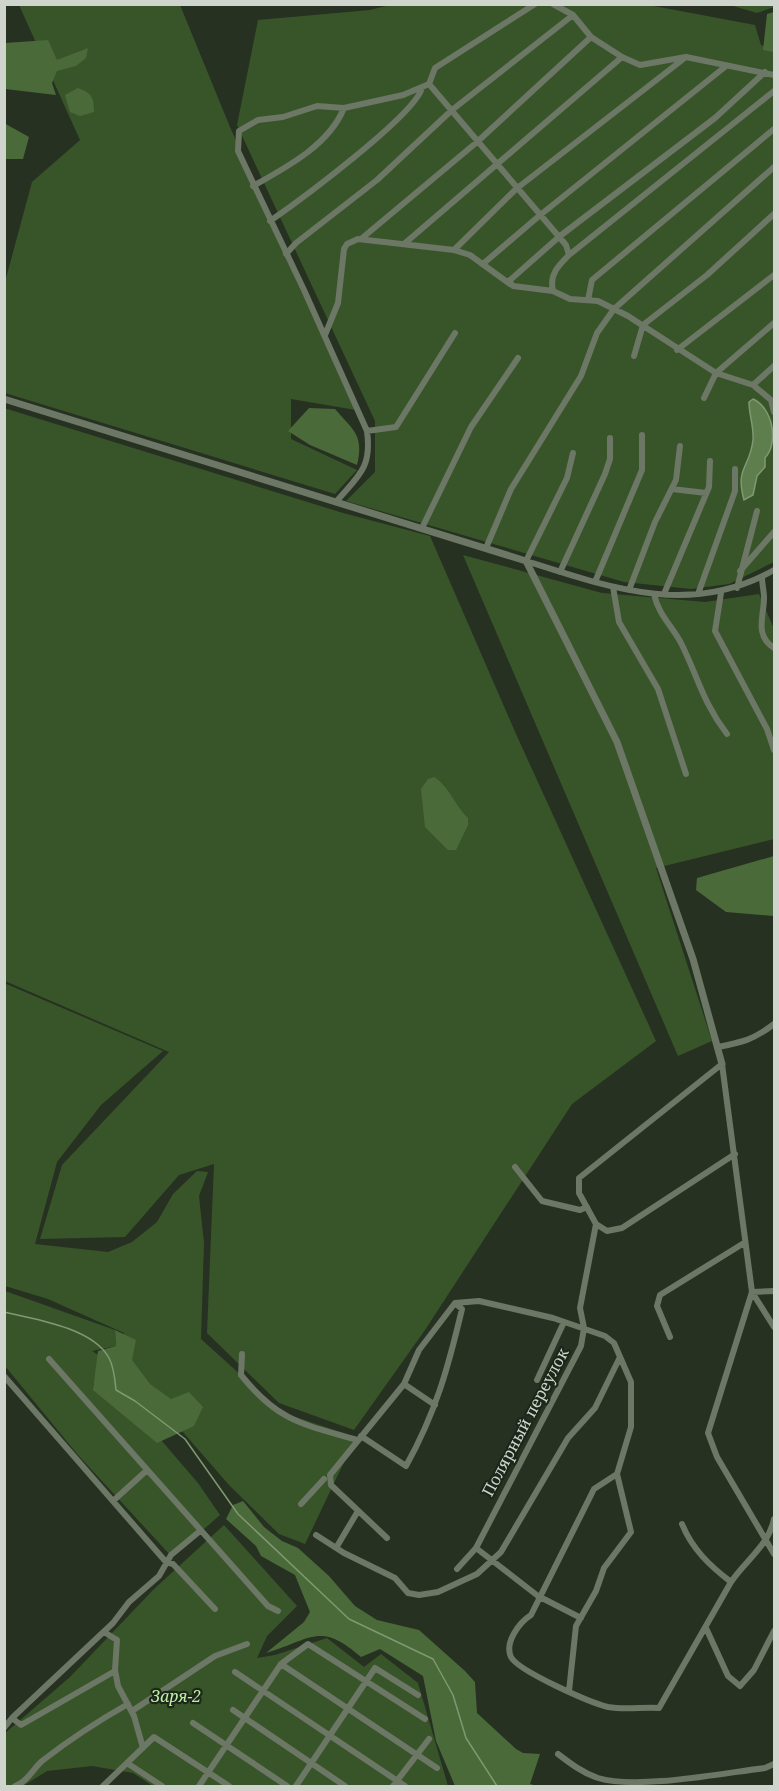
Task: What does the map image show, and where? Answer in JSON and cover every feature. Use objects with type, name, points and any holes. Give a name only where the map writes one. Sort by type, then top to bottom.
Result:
[{"type":"street","points":[[336,502],[366,468],[370,452],[367,431],[325,335],[238,152],[239,131],[258,120],[283,117],[317,106],[344,108],[403,95],[422,88],[429,84],[435,69],[535,4]]},
{"type":"street","points":[[553,4],[573,15],[591,37],[622,57],[640,65],[686,57],[774,75]]},
{"type":"street","points":[[286,254],[296,243],[377,180],[452,110],[573,15]]},
{"type":"street","points":[[361,239],[477,142],[591,37]]},
{"type":"street","points":[[404,244],[622,57]]},
{"type":"street","points":[[454,250],[516,189],[686,57]]},
{"type":"street","points":[[484,264],[539,216],[726,66]]},
{"type":"street","points":[[513,286],[509,280],[513,274],[715,118],[765,72]]},
{"type":"street","points":[[429,84],[539,216],[560,236],[569,255]]},
{"type":"street","points":[[270,221],[301,199],[402,115],[420,94],[422,88]]},
{"type":"street","points":[[553,291],[551,282],[556,268],[569,255],[774,91]]},
{"type":"street","points":[[253,186],[289,166],[322,140],[338,124],[344,108]]},
{"type":"street","points":[[588,300],[592,280],[774,129]]},
{"type":"street","points":[[486,548],[511,489],[581,376],[597,333],[614,309],[774,167]]},
{"type":"street","points":[[634,356],[643,325],[773,219]]},
{"type":"street","points":[[325,335],[338,303],[344,249],[352,241],[361,239],[454,250],[470,255],[513,286],[553,291],[570,299],[598,301],[643,325],[677,350],[716,373],[753,385],[766,395],[774,408]]},
{"type":"street","points":[[677,350],[774,275]]},
{"type":"street","points":[[704,398],[716,373],[774,323]]},
{"type":"street","points":[[367,431],[396,427],[455,333]]},
{"type":"street","points":[[422,528],[471,427],[518,358]]},
{"type":"street","points":[[753,385],[774,366]]},
{"type":"street","points":[[4,399],[613,587],[654,594],[721,593],[762,578],[774,570]]},
{"type":"street","points":[[595,582],[642,470],[642,435]]},
{"type":"street","points":[[560,572],[605,474],[610,459],[610,438]]},
{"type":"street","points":[[629,590],[655,522],[676,480],[680,446]]},
{"type":"street","points":[[525,561],[567,478],[573,453]]},
{"type":"street","points":[[664,594],[709,487],[710,461]]},
{"type":"street","points":[[698,594],[735,491],[735,468]]},
{"type":"street","points":[[672,489],[706,493]]},
{"type":"street","points":[[737,588],[757,511]]},
{"type":"street","points":[[740,571],[774,532]]},
{"type":"street","points":[[525,561],[617,742],[693,959],[722,1064],[752,1292],[774,1327]]},
{"type":"street","points":[[762,578],[764,599],[760,618],[761,630],[774,648]]},
{"type":"street","points":[[613,587],[619,622],[658,689],[686,774]]},
{"type":"street","points":[[721,593],[716,631],[767,729],[774,750]]},
{"type":"street","points":[[654,594],[657,607],[680,642],[710,713],[727,734]]},
{"type":"street","points":[[718,1047],[741,1044],[759,1036],[774,1024]]},
{"type":"street","points":[[722,1064],[579,1178],[579,1193],[596,1224],[607,1231],[622,1228],[735,1154]]},
{"type":"street","points":[[515,1167],[542,1201],[580,1210],[586,1207]]},
{"type":"street","name":"Полярный переулок","points":[[457,1569],[477,1545],[581,1347],[584,1328],[579,1308],[596,1224]]},
{"type":"street","points":[[670,1337],[657,1306],[660,1295],[744,1243]]},
{"type":"street","points":[[752,1292],[774,1291]]},
{"type":"street","points":[[752,1292],[708,1433],[717,1457],[774,1554]]},
{"type":"street","points":[[455,1303],[479,1302],[553,1318],[605,1336],[614,1343],[631,1382],[633,1405],[631,1427],[617,1474],[631,1532],[604,1568],[596,1591],[581,1618],[575,1637],[569,1691]]},
{"type":"street","points":[[387,1538],[329,1481],[330,1475],[404,1384],[419,1350],[455,1303]]},
{"type":"street","points":[[242,1354],[241,1375],[275,1410],[291,1420],[359,1438],[406,1466],[428,1426],[448,1369],[462,1309],[455,1303]]},
{"type":"street","points":[[537,1380],[564,1322]]},
{"type":"street","points":[[316,1535],[336,1548],[395,1578],[408,1593],[419,1595],[438,1592],[477,1574],[501,1552],[568,1438],[594,1407],[620,1358]]},
{"type":"street","points":[[49,1359],[268,1606],[278,1611]]},
{"type":"street","points":[[4,1376],[166,1562],[173,1564],[215,1609]]},
{"type":"street","points":[[404,1384],[435,1405]]},
{"type":"street","points":[[113,1501],[146,1470]]},
{"type":"street","points":[[617,1474],[594,1489],[538,1596],[531,1614],[515,1627],[510,1652],[512,1658],[533,1674],[585,1700],[610,1707],[659,1708],[731,1582],[741,1566],[766,1541],[774,1520]]},
{"type":"street","points":[[301,1504],[324,1479]]},
{"type":"street","points":[[336,1548],[358,1511]]},
{"type":"street","points":[[682,1524],[692,1545],[711,1566],[731,1582]]},
{"type":"street","points":[[4,1728],[104,1632],[129,1602],[159,1576],[166,1562],[200,1531]]},
{"type":"street","points":[[477,1545],[492,1560],[538,1596],[581,1618]]},
{"type":"street","points":[[705,1626],[728,1676],[741,1686],[754,1670],[774,1631]]},
{"type":"street","points":[[104,1632],[117,1640],[115,1671],[118,1686],[132,1711],[143,1748]]},
{"type":"street","points":[[132,1711],[215,1656],[247,1644]]},
{"type":"street","points":[[199,1786],[281,1664],[308,1644],[426,1719]]},
{"type":"street","points":[[281,1664],[437,1768]]},
{"type":"street","points":[[296,1786],[375,1668],[418,1695]]},
{"type":"street","points":[[12,1718],[21,1725],[115,1671]]},
{"type":"street","points":[[236,1672],[395,1784],[405,1786]]},
{"type":"street","points":[[15,1786],[21,1785],[40,1763],[96,1723],[128,1704]]},
{"type":"street","points":[[233,1710],[345,1786]]},
{"type":"street","points":[[193,1723],[287,1786]]},
{"type":"street","points":[[103,1786],[154,1737],[229,1786]]},
{"type":"street","points":[[395,1784],[429,1740]]},
{"type":"street","points":[[558,1754],[580,1770],[611,1780],[662,1780],[765,1768],[774,1764]]},
{"type":"street","points":[[127,1763],[162,1786]]},
{"type":"green space","points":[[394,4],[643,4],[755,25],[761,45],[774,49],[774,562],[729,584],[691,589],[624,582],[346,501],[375,472],[375,421],[237,125],[258,20],[370,10]]},
{"type":"green space","points":[[19,5],[180,5],[230,127],[356,410],[291,399],[291,439],[357,470],[335,494],[5,393],[5,282],[32,182],[80,140]]},
{"type":"green space","points":[[730,5],[774,5],[774,7],[757,13]]},
{"type":"green space","points":[[4,408],[343,513],[430,536],[516,734],[656,1041],[572,1104],[425,1330],[354,1430],[279,1403],[207,1333],[214,1164],[179,1175],[125,1237],[40,1239],[62,1165],[169,1052],[5,981]]},
{"type":"green space","points":[[463,555],[602,593],[705,602],[759,594],[774,629],[774,839],[656,868],[712,1041],[678,1056]]},
{"type":"green space","points":[[4,983],[163,1051],[101,1105],[57,1162],[35,1244],[108,1252],[132,1242],[157,1222],[173,1194],[197,1171],[208,1172],[199,1196],[204,1243],[201,1339],[283,1413],[356,1437],[305,1544],[279,1534],[229,1485],[121,1361],[124,1333],[48,1299],[5,1286]]},
{"type":"green space","points":[[5,1291],[115,1330],[116,1346],[92,1351],[103,1358],[107,1369],[93,1385],[155,1433],[198,1483],[220,1515],[172,1557],[78,1455],[5,1366]]},
{"type":"green space","name":"Заря-2","points":[[224,1525],[297,1606],[267,1636],[257,1658],[275,1655],[327,1638],[364,1667],[381,1654],[418,1683],[448,1786],[153,1786],[133,1773],[92,1766],[47,1771],[23,1786],[5,1786],[4,1734],[70,1677],[154,1589]]},
{"type":"shaded area","points":[[774,12],[774,52],[763,50],[767,14]]},
{"type":"shaded area","points":[[48,40],[57,60],[88,48],[86,58],[76,66],[57,71],[52,83],[56,95],[5,89],[5,43]]},
{"type":"shaded area","points":[[78,88],[91,97],[94,112],[80,116],[70,112],[65,95]]},
{"type":"shaded area","points":[[4,123],[29,137],[23,159],[5,159]]},
{"type":"shaded area","points":[[753,399],[765,410],[773,435],[772,444],[765,458],[765,467],[757,476],[753,495],[744,500],[741,481],[753,440],[749,402]]},
{"type":"shaded area","points":[[309,408],[335,409],[347,423],[358,440],[357,465],[310,445],[288,431]]},
{"type":"shaded area","points":[[434,777],[444,786],[468,818],[468,825],[456,850],[448,850],[425,827],[421,789],[428,779]]},
{"type":"shaded area","points":[[774,856],[774,916],[726,912],[696,890],[697,878]]},
{"type":"shaded area","points":[[115,1330],[136,1340],[132,1360],[150,1384],[171,1399],[189,1392],[203,1407],[194,1426],[157,1443],[93,1390],[98,1351],[116,1346]]},
{"type":"shaded area","points":[[243,1501],[264,1527],[282,1541],[298,1548],[329,1576],[355,1606],[377,1620],[419,1630],[465,1671],[475,1682],[477,1713],[516,1749],[523,1753],[540,1754],[530,1784],[537,1786],[455,1786],[436,1741],[423,1676],[380,1649],[361,1657],[335,1639],[315,1636],[266,1653],[304,1622],[310,1612],[295,1575],[261,1556],[256,1546],[226,1519],[233,1505]]},
{"type":"waterway","points":[[4,1312],[62,1326],[90,1339],[109,1358],[116,1390],[135,1401],[185,1439],[238,1514],[349,1619],[433,1659],[453,1695],[466,1738],[497,1786]]}]
